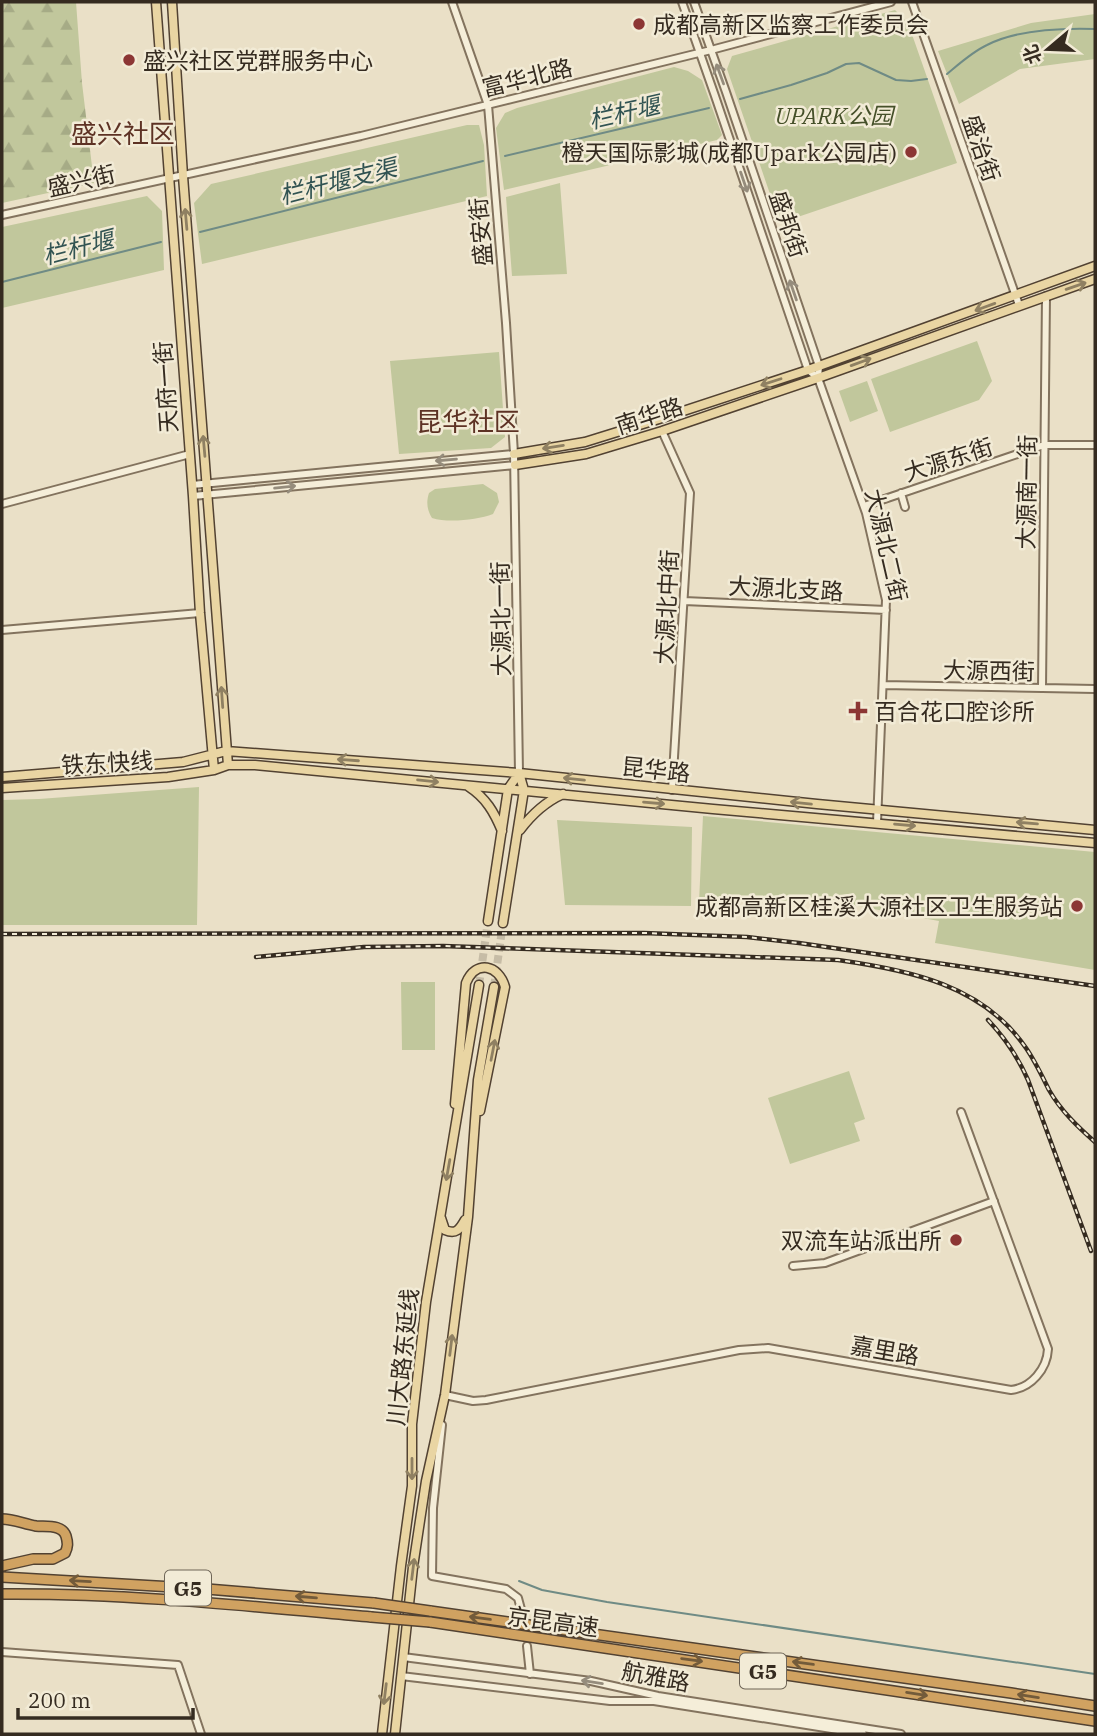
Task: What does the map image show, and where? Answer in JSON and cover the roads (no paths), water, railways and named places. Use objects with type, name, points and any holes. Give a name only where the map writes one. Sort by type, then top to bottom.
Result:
[{"type":"highway","points":[[2,1519],[58,1528],[64,1531],[68,1548],[65,1553],[53,1559],[33,1559],[2,1566]]},
{"type":"highway","name":"京昆高速","points":[[2,1577],[207,1589],[374,1603],[1095,1706]]},
{"type":"highway","name":"京昆高速","points":[[2,1594],[211,1603],[430,1622],[1095,1721]]},
{"type":"main road","name":"天府一街","points":[[156,2],[200,613],[214,770]]},
{"type":"main road","name":"天府一街","points":[[172,2],[228,765]]},
{"type":"main road","name":"南华路","points":[[514,454],[585,442],[808,370],[1095,266]]},
{"type":"main road","name":"南华路","points":[[515,465],[586,454],[662,431],[1095,279]]},
{"type":"main road","name":"昆华路","points":[[213,755],[226,751],[519,774],[1095,830]]},
{"type":"main road","name":"铁东快线","points":[[2,777],[183,762],[213,755]]},
{"type":"main road","name":"昆华路","points":[[214,770],[228,765],[255,765],[1095,843]]},
{"type":"main road","name":"铁东快线","points":[[2,788],[168,777],[214,770]]},
{"type":"main road","points":[[488,921],[508,789],[519,774]]},
{"type":"main road","points":[[503,923],[524,790],[519,774]]},
{"type":"main road","points":[[466,785],[481,794],[494,812],[502,831]]},
{"type":"main road","points":[[518,832],[530,817],[550,800],[564,794]]},
{"type":"main road","points":[[453,1140],[456,1076],[466,982],[475,970],[487,967],[498,972],[505,987],[474,1141]]},
{"type":"main road","name":"川大路东延线","points":[[382,1734],[412,1486],[412,1424],[425,1302],[479,985]]},
{"type":"main road","name":"川大路东延线","points":[[395,1734],[413,1567],[426,1482],[445,1395],[468,1217],[478,1080],[494,987]]},
{"type":"main road","points":[[440,1215],[442,1225],[450,1233],[460,1229],[468,1217]]},
{"type":"street","name":"盛安街","points":[[453,2],[488,105],[515,465]]},
{"type":"street","name":"盛邦街","points":[[682,2],[808,370]]},
{"type":"street","name":"盛邦街","points":[[694,2],[819,366],[818,378]]},
{"type":"street","name":"富华北路","points":[[169,179],[488,105],[700,53],[891,2]]},
{"type":"street","name":"盛治街","points":[[912,2],[1019,305]]},
{"type":"street","name":"盛兴街","points":[[2,215],[169,179]]},
{"type":"street","name":"大源南一街","points":[[1042,688],[1046,296]]},
{"type":"street","points":[[808,370],[818,378]]},
{"type":"street","name":"大源北二街","points":[[818,378],[864,506],[886,600],[877,823]]},
{"type":"street","name":"大源北中街","points":[[662,431],[690,493],[672,790]]},
{"type":"street","name":"大源东街","points":[[864,506],[1044,445],[1095,444]]},
{"type":"street","points":[[2,504],[190,453]]},
{"type":"street","points":[[192,485],[514,454]]},
{"type":"street","name":"南华路","points":[[193,496],[515,465]]},
{"type":"street","name":"大源北一街","points":[[515,465],[519,774]]},
{"type":"street","points":[[901,493],[905,507]]},
{"type":"street","name":"大源北支路","points":[[684,601],[886,610]]},
{"type":"street","points":[[2,630],[200,613]]},
{"type":"street","name":"大源西街","points":[[883,685],[1095,689]]},
{"type":"street","name":"嘉里路","points":[[445,1395],[473,1401],[739,1350],[768,1348],[1011,1390],[1019,1389],[1040,1372],[1048,1357],[1048,1349],[961,1112]]},
{"type":"street","points":[[793,1266],[825,1263],[994,1201]]},
{"type":"street","points":[[445,1395],[433,1508],[432,1576],[506,1589],[518,1598],[522,1613]]},
{"type":"street","points":[[527,1646],[530,1674]]},
{"type":"street","points":[[2,1652],[178,1665],[201,1734]]},
{"type":"street","name":"航雅路","points":[[403,1657],[591,1681],[658,1696],[901,1734]]},
{"type":"street","name":"航雅路","points":[[401,1676],[610,1701],[654,1701],[863,1734]]},
{"type":"waterway","name":"栏杆堰","points":[[947,74],[981,48],[1011,36],[1054,30],[1095,29]]},
{"type":"waterway","name":"栏杆堰","points":[[740,99],[791,85],[846,64],[859,63],[896,80],[927,79]]},
{"type":"waterway","name":"栏杆堰","points":[[505,156],[709,108]]},
{"type":"waterway","name":"栏杆堰支渠","points":[[200,232],[483,161]]},
{"type":"waterway","name":"栏杆堰","points":[[2,282],[161,242]]},
{"type":"waterway","points":[[519,1581],[542,1590],[607,1602],[1095,1674]]},
{"type":"tunnel","points":[[479,985],[488,921]]},
{"type":"tunnel","points":[[494,987],[503,923]]},
{"type":"railway","points":[[2,934],[644,933],[747,937],[1095,986]]},
{"type":"railway","points":[[256,957],[364,947],[443,946],[838,960],[891,969],[942,984],[988,1009],[1026,1048],[1064,1112],[1095,1142]]},
{"type":"railway","points":[[988,1020],[1011,1048],[1028,1080],[1091,1251]]},
{"type":"place","name":"成都高新区监察工作委员会","points":[[639,24]]},
{"type":"place","name":"盛兴社区党群服务中心","points":[[129,60]]},
{"type":"place","name":"橙天国际影城(成都Upark公园店)","points":[[911,152]]},
{"type":"place","name":"百合花口腔诊所","points":[[858,711]]},
{"type":"place","name":"成都高新区桂溪大源社区卫生服务站","points":[[1077,906]]},
{"type":"place","name":"双流车站派出所","points":[[956,1240]]},
{"type":"district","name":"盛兴社区","points":[[123,133]]},
{"type":"district","name":"昆华社区","points":[[468,421]]},
{"type":"park label","name":"UPARK公园","points":[[834,115]]}]
